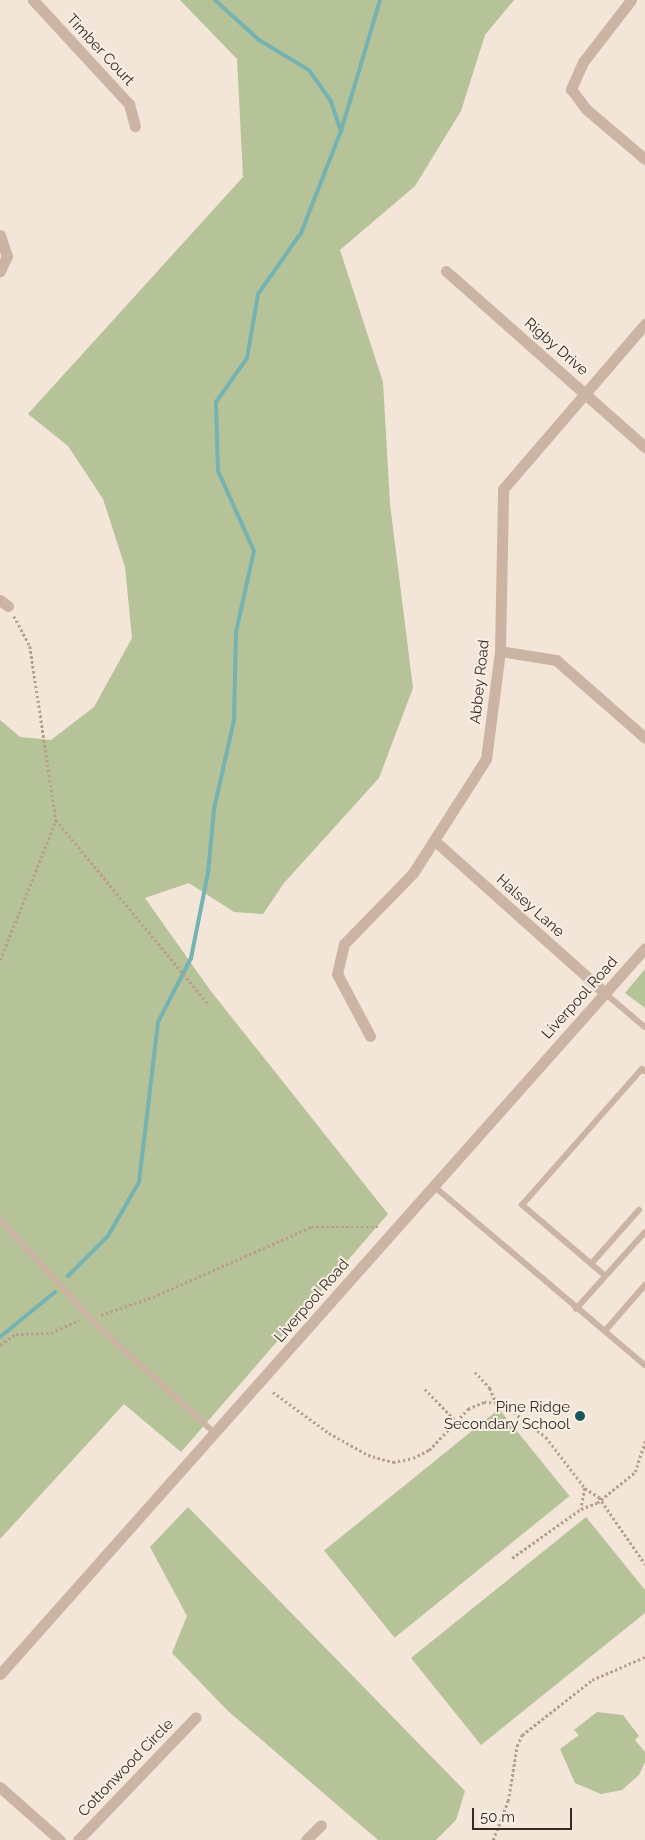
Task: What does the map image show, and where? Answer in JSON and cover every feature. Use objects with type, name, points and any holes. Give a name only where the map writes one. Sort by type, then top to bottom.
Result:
[{"type":"street","name":"Timber Court","points":[[33,0],[129,104],[135,126]]},
{"type":"street","points":[[631,0],[583,62],[571,89],[586,109],[645,159]]},
{"type":"street","points":[[0,235],[7,256],[0,271]]},
{"type":"street","name":"Rigby Drive","points":[[446,271],[645,447]]},
{"type":"street","name":"Abbey Road","points":[[370,1036],[337,974],[344,944],[413,873],[486,759],[500,651],[503,489],[645,324]]},
{"type":"street","points":[[500,651],[556,660],[645,738]]},
{"type":"street","name":"Halsey Lane","points":[[435,841],[605,993]]},
{"type":"street","name":"Liverpool Road","points":[[0,1674],[216,1434],[432,1185],[645,948]]},
{"type":"street","name":"Cottonwood Circle","points":[[78,1840],[196,1717]]},
{"type":"street","points":[[0,1787],[60,1840]]},
{"type":"street","points":[[306,1840],[321,1825]]},
{"type":"lane","points":[[605,993],[645,1027]]},
{"type":"lane","points":[[605,1276],[522,1205],[642,1069],[645,1071]]},
{"type":"lane","points":[[432,1185],[576,1309],[645,1365]]},
{"type":"lane","points":[[591,1264],[639,1210]]},
{"type":"lane","points":[[0,1219],[92,1319],[216,1434]]},
{"type":"lane","points":[[576,1309],[645,1232]]},
{"type":"lane","points":[[605,1331],[645,1285]]},
{"type":"path","points":[[0,960],[56,820],[30,646],[4,603]]},
{"type":"path","points":[[56,820],[208,1004]]},
{"type":"path","points":[[0,1346],[16,1334],[51,1333],[72,1321],[92,1319],[153,1297],[311,1227],[378,1227]]},
{"type":"path","points":[[475,1372],[490,1388],[496,1403]]},
{"type":"path","points":[[425,1389],[456,1421]]},
{"type":"path","points":[[273,1392],[329,1433],[368,1455],[393,1462],[413,1458],[429,1450],[468,1409],[484,1402],[502,1403],[546,1437],[585,1488],[601,1500],[645,1564]]},
{"type":"path","points":[[512,1558],[581,1509],[601,1500],[635,1472],[645,1441]]},
{"type":"path","points":[[581,1509],[585,1488]]},
{"type":"path","points":[[493,1840],[508,1801],[517,1746],[522,1735],[592,1680],[645,1657]]},
{"type":"green space","points":[[180,0],[514,0],[485,35],[461,111],[415,186],[340,250],[383,382],[390,504],[413,688],[379,778],[284,883],[263,914],[234,912],[189,883],[145,898],[210,990],[388,1214],[181,1452],[124,1404],[0,1539],[0,720],[20,737],[51,740],[94,707],[132,638],[125,567],[103,499],[68,446],[28,414],[243,177],[237,59]]},
{"type":"green space","points":[[645,969],[645,1008],[625,993]]},
{"type":"green space","points":[[499,1409],[569,1496],[395,1638],[324,1551]]},
{"type":"green space","points":[[188,1507],[465,1791],[456,1820],[436,1840],[378,1840],[228,1711],[172,1653],[187,1616],[150,1547]]},
{"type":"green space","points":[[586,1517],[645,1590],[645,1613],[481,1745],[411,1658]]},
{"type":"green space","points":[[597,1712],[623,1715],[639,1736],[635,1740],[645,1752],[645,1762],[639,1775],[622,1790],[601,1794],[575,1783],[560,1749],[579,1735],[574,1730]]},
{"type":"waterway","points":[[215,0],[259,40],[309,70],[331,102],[341,131]]},
{"type":"waterway","points":[[68,1276],[108,1236],[139,1182],[158,1022],[191,958],[208,873],[214,809],[234,720],[236,632],[254,551],[218,471],[216,402],[247,358],[258,294],[301,233],[341,131],[380,0]]},
{"type":"waterway","points":[[0,1337],[55,1292]]},
{"type":"place","name":"Pine Ridge Secondary School","points":[[580,1416]]}]
